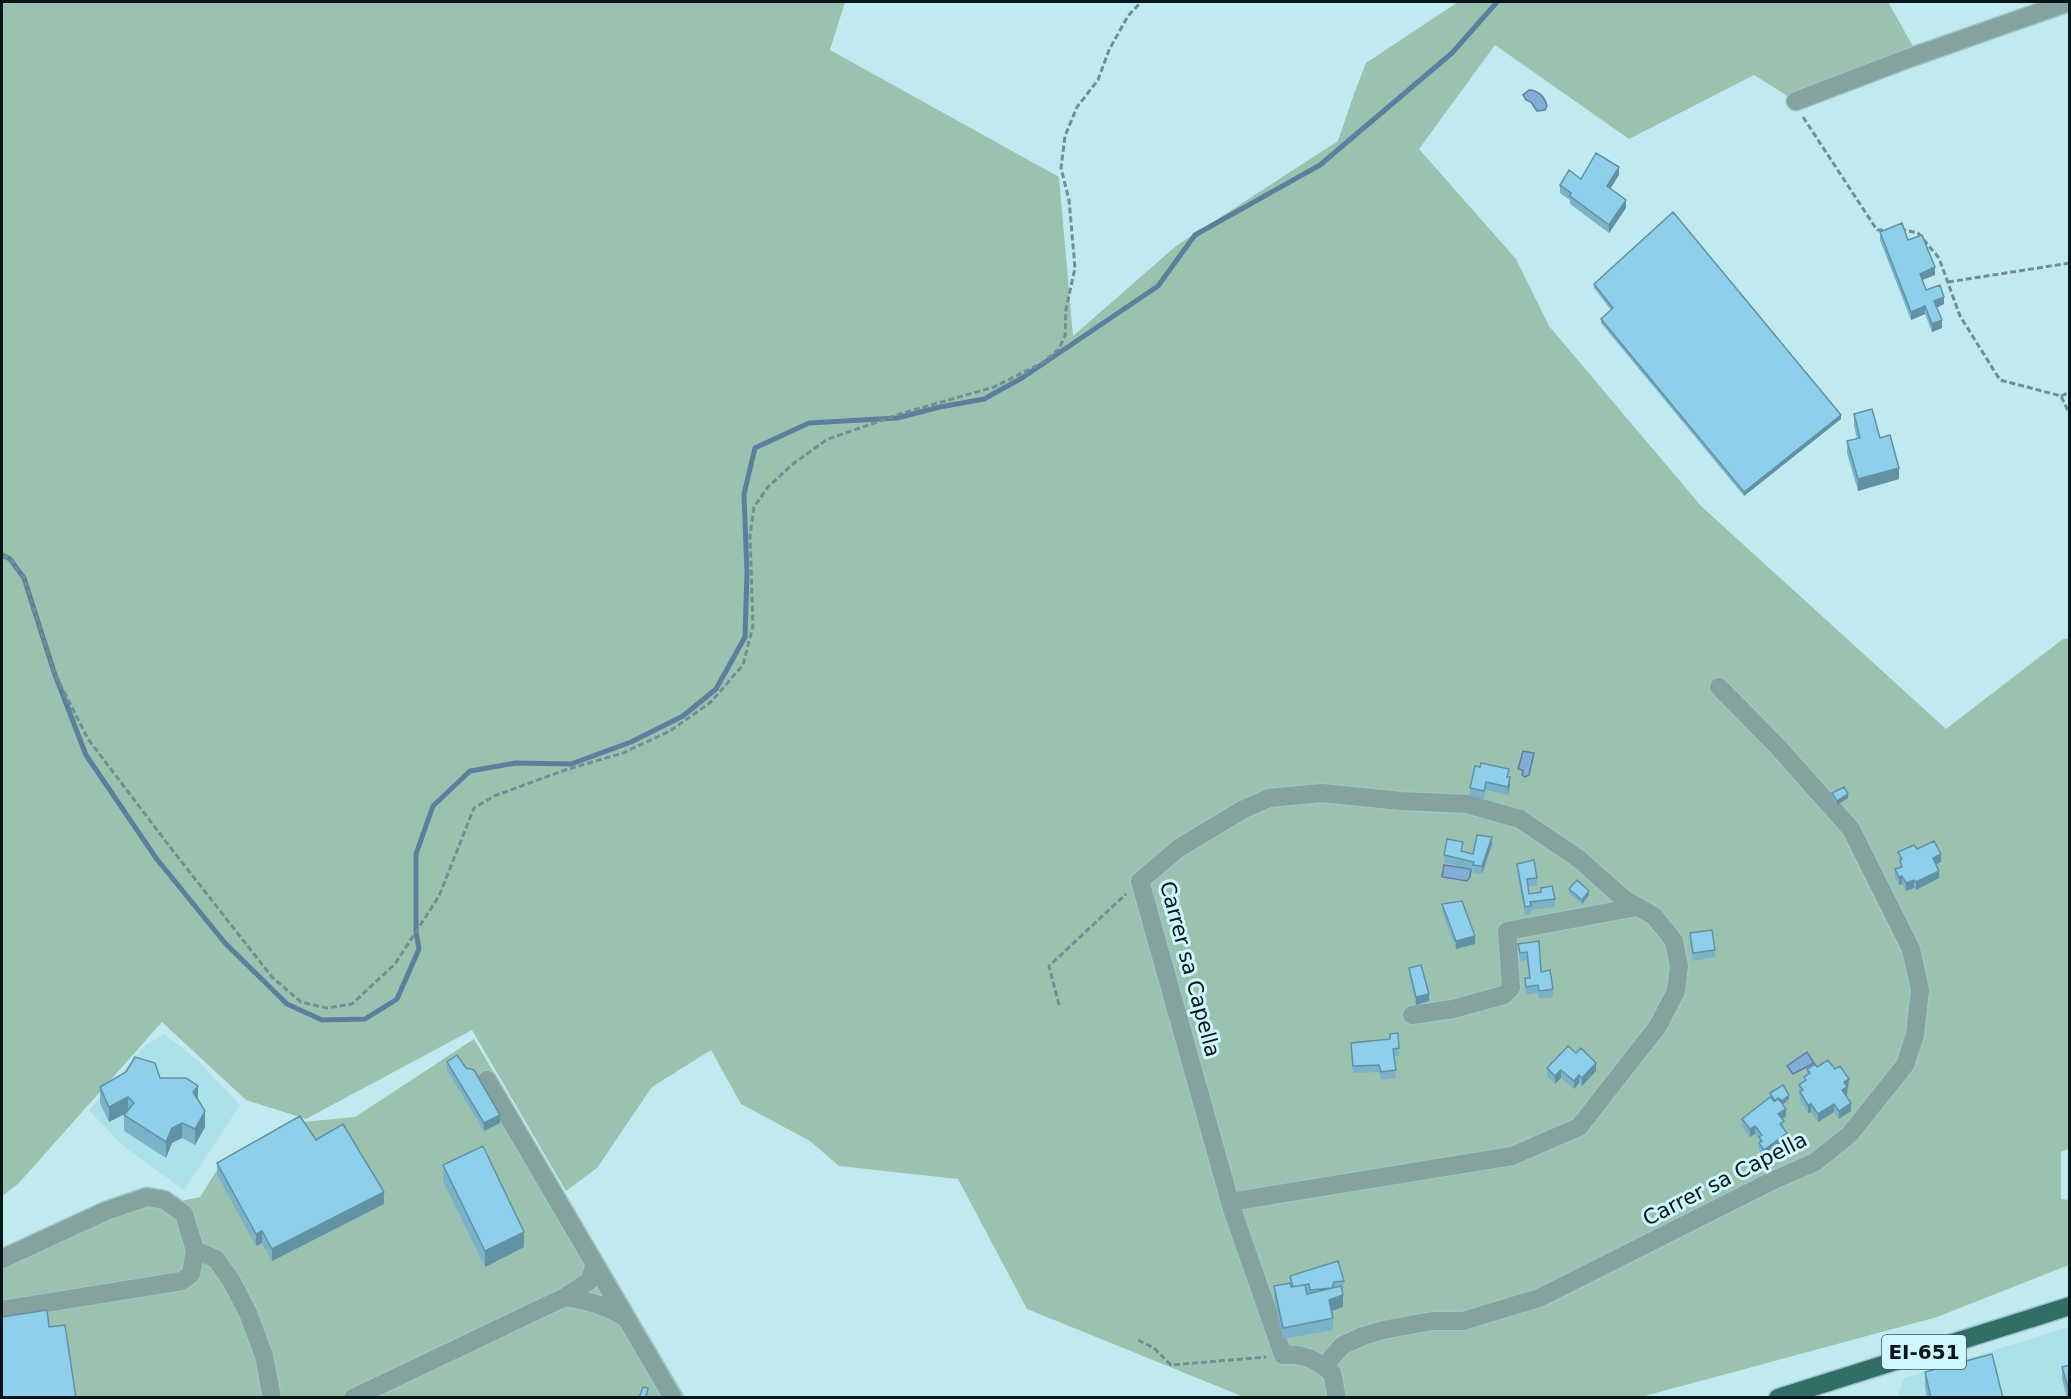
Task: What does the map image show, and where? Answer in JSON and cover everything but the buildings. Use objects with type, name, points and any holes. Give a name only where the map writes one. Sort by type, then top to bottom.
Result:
[{"type":"main road","name":"EI-651","points":[[1778,1398],[2070,1306]]},
{"type":"street","points":[[1796,101],[1909,58],[2069,2]]},
{"type":"street","name":"Carrer sa Capella","points":[[1326,1368],[1332,1357],[1343,1346],[1363,1336],[1432,1321],[1463,1321],[1539,1298],[1774,1180],[1815,1162],[1849,1135],[1905,1065],[1915,1035],[1920,990],[1911,949],[1851,829],[1778,747],[1719,687]]},
{"type":"street","name":"Carrer sa Capella","points":[[1230,1202],[1512,1155],[1580,1127],[1658,1026],[1676,991],[1679,966],[1674,941],[1654,916],[1624,899],[1579,859],[1520,819],[1467,804],[1401,801],[1322,793],[1269,798],[1242,810],[1179,848],[1140,881],[1230,1202],[1283,1355]]},
{"type":"street","points":[[1412,1015],[1452,1009],[1504,995],[1511,988],[1507,931],[1637,907]]},
{"type":"street","points":[[486,1080],[673,1398]]},
{"type":"street","points":[[2,1259],[106,1210],[147,1197],[164,1200],[184,1214],[195,1250],[191,1274],[182,1281],[2,1310]]},
{"type":"street","points":[[195,1250],[216,1259],[232,1282],[248,1314],[264,1356],[272,1398]]},
{"type":"street","points":[[353,1398],[566,1297],[589,1281],[595,1265]]},
{"type":"street","points":[[566,1297],[584,1299],[627,1318]]},
{"type":"street","points":[[1283,1355],[1305,1355],[1326,1368],[1332,1373],[1336,1398]]},
{"type":"path","points":[[2,555],[10,559],[24,578],[54,672],[88,738],[177,856],[272,977],[301,1002],[327,1008],[352,1004],[395,964],[439,896],[474,808],[504,793],[565,770],[623,753],[670,731],[711,702],[743,665],[753,626],[750,536],[754,507],[768,487],[794,463],[828,439],[903,413],[994,387],[1042,363],[1058,350],[1065,336],[1066,309],[1075,268],[1069,200],[1061,168],[1065,136],[1077,108],[1098,80],[1109,50],[1128,16],[1141,2]]},
{"type":"path","points":[[1796,101],[1805,123],[1877,230],[1901,229],[1918,233],[1939,258],[1960,316],[2000,380],[2061,396],[2070,392]]},
{"type":"path","points":[[1948,282],[2070,264]]},
{"type":"path","points":[[2061,396],[2070,415]]},
{"type":"path","points":[[1059,1005],[1049,966],[1140,881]]},
{"type":"path","points":[[1138,1340],[1154,1348],[1171,1365],[1283,1355]]},
{"type":"shaded area","points":[[1529,90],[1543,97],[1547,106],[1545,110],[1537,111],[1531,102],[1526,100],[1523,95]]},
{"type":"shaded area","points":[[1523,751],[1534,753],[1529,775],[1525,777],[1522,775],[1523,770],[1518,769]]},
{"type":"shaded area","points":[[1444,865],[1471,869],[1470,877],[1467,881],[1442,877]]},
{"type":"shaded area","points":[[165,1034],[199,1062],[240,1105],[184,1190],[122,1145],[89,1110],[146,1045]]},
{"type":"shaded area","points":[[1807,1052],[1814,1063],[1793,1074],[1787,1066]]},
{"type":"shaded area","points":[[2069,1327],[2069,1397],[1897,1398],[1904,1378]]},
{"type":"green space","points":[[2,2],[845,2],[830,50],[1059,177],[1073,336],[1176,246],[1338,141],[1366,63],[1458,2],[1888,2],[1914,48],[1789,97],[1754,75],[1629,139],[1495,45],[1419,149],[1516,259],[1549,326],[1701,506],[1946,729],[2063,639],[2069,638],[2070,1148],[2061,1152],[2061,1199],[2069,1200],[2069,1265],[1937,1317],[1641,1397],[1244,1397],[1027,1309],[958,1179],[839,1166],[810,1141],[741,1104],[711,1050],[652,1087],[597,1168],[566,1191],[472,1030],[306,1119],[246,1100],[162,1022],[19,1183],[2,1196]]},
{"type":"green space","points":[[474,1039],[685,1397],[2,1397],[2,1265],[107,1217],[200,1197],[221,1164],[303,1122],[355,1117]]},
{"type":"waterway","points":[[2,555],[10,559],[24,578],[54,672],[86,755],[156,858],[225,943],[287,1004],[322,1020],[365,1019],[397,999],[419,949],[416,932],[416,854],[433,806],[470,771],[516,763],[571,764],[631,742],[683,716],[716,689],[745,637],[747,573],[744,494],[755,448],[809,423],[897,418],[984,399],[1022,378],[1158,286],[1195,235],[1320,165],[1452,53],[1497,2]]}]
